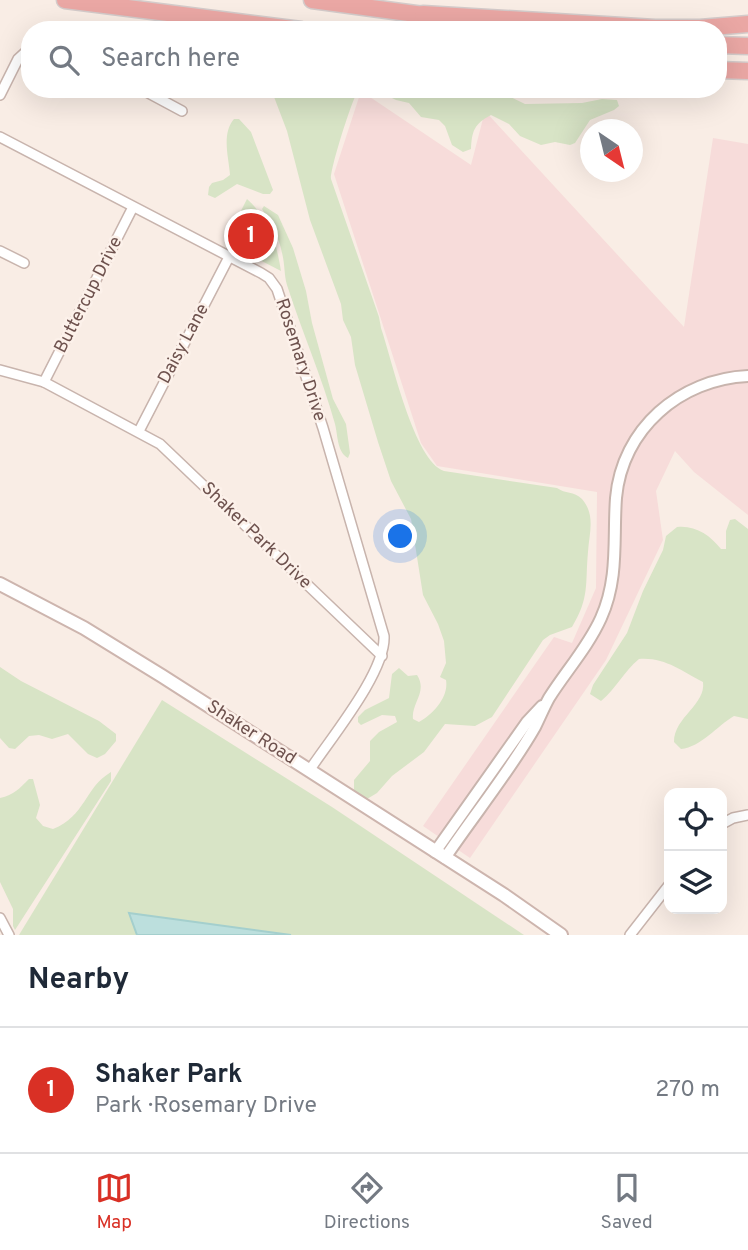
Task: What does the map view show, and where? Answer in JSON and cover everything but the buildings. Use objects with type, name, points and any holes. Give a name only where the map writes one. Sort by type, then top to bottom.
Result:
[{"type":"highway","points":[[65,0],[231,21]]},
{"type":"highway","points":[[312,0],[466,21]]},
{"type":"highway","points":[[423,15],[523,21]]},
{"type":"highway","points":[[727,26],[748,24]]},
{"type":"highway","points":[[727,45],[748,46]]},
{"type":"highway","points":[[727,70],[748,71]]},
{"type":"main road","name":"Shaker Road","points":[[0,584],[112,645],[497,891],[561,935]]},
{"type":"street","points":[[0,95],[21,56]]},
{"type":"street","points":[[157,98],[181,111]]},
{"type":"street","name":"Rosemary Drive","points":[[0,137],[264,274],[274,283],[327,440],[381,623],[384,636],[382,656]]},
{"type":"street","name":"Buttercup Drive","points":[[44,382],[134,207]]},
{"type":"street","points":[[0,251],[24,263]]},
{"type":"street","name":"Daisy Lane","points":[[139,431],[229,257]]},
{"type":"street","name":"Shaker Park Drive","points":[[0,370],[44,382],[139,431],[167,450],[382,656]]},
{"type":"street","points":[[440,855],[527,722],[548,699],[588,641],[607,602],[615,567],[618,485],[625,458],[638,436],[658,412],[682,394],[718,380],[748,376]]},
{"type":"street","points":[[309,771],[374,675],[382,656]]},
{"type":"street","points":[[727,821],[748,815]]},
{"type":"street","points":[[630,935],[664,891]]},
{"type":"street","points":[[0,918],[9,935]]},
{"type":"shaded area","points":[[359,98],[371,98],[471,165],[485,111],[684,327],[713,138],[748,144],[748,515],[694,472],[675,451],[656,491],[663,540],[606,660],[470,858],[423,826],[554,637],[572,643],[596,588],[597,492],[437,466],[421,443],[334,174]]},
{"type":"green space","points":[[274,98],[355,98],[342,133],[331,179],[379,317],[405,408],[423,449],[433,463],[444,471],[557,488],[582,499],[590,518],[586,590],[582,607],[572,627],[543,640],[492,717],[475,726],[445,724],[424,752],[367,799],[354,790],[354,780],[370,761],[370,741],[379,732],[397,722],[395,716],[382,715],[361,725],[358,717],[365,710],[389,698],[392,674],[399,668],[408,676],[417,675],[420,681],[413,719],[419,722],[430,714],[445,693],[446,680],[440,677],[446,663],[444,641],[423,595],[411,519],[391,481],[378,442],[355,365],[351,337],[310,220],[287,131]]},
{"type":"green space","points":[[392,98],[513,98],[525,104],[582,103],[602,99],[617,100],[619,106],[592,119],[580,119],[580,135],[570,145],[555,142],[541,145],[520,136],[509,124],[491,115],[477,125],[471,149],[463,152],[452,145],[445,126],[439,120],[421,117],[409,103]]},
{"type":"green space","points":[[234,119],[239,119],[251,132],[273,190],[270,194],[237,184],[215,198],[208,195],[212,183],[230,175],[227,139]]},
{"type":"green space","points":[[247,199],[267,223],[281,271],[225,242]]},
{"type":"green space","points":[[264,206],[278,215],[293,248],[333,399],[346,424],[350,453],[348,458],[340,448],[330,406],[287,285],[279,241],[262,209]]},
{"type":"green space","points":[[735,519],[748,529],[748,719],[734,716],[702,740],[681,749],[674,742],[675,733],[700,698],[703,682],[665,662],[639,659],[601,701],[590,694],[593,685],[627,633],[663,550],[666,536],[677,527],[696,529],[712,539],[721,549],[726,549],[726,531],[730,520]]},
{"type":"green space","points":[[0,667],[21,681],[99,721],[116,734],[116,741],[105,754],[97,758],[88,754],[68,734],[52,739],[39,735],[29,736],[15,749],[9,748],[0,738]]},
{"type":"green space","points":[[162,700],[332,807],[524,935],[19,935]]},
{"type":"green space","points":[[111,772],[111,781],[15,930],[13,909],[0,882],[0,798],[13,793],[29,779],[33,779],[40,805],[36,818],[43,826],[53,829],[72,817],[95,786]]},
{"type":"water","points":[[129,913],[291,935],[137,935]]},
{"type":"place","name":"Shaker Park","points":[[251,236]]}]
